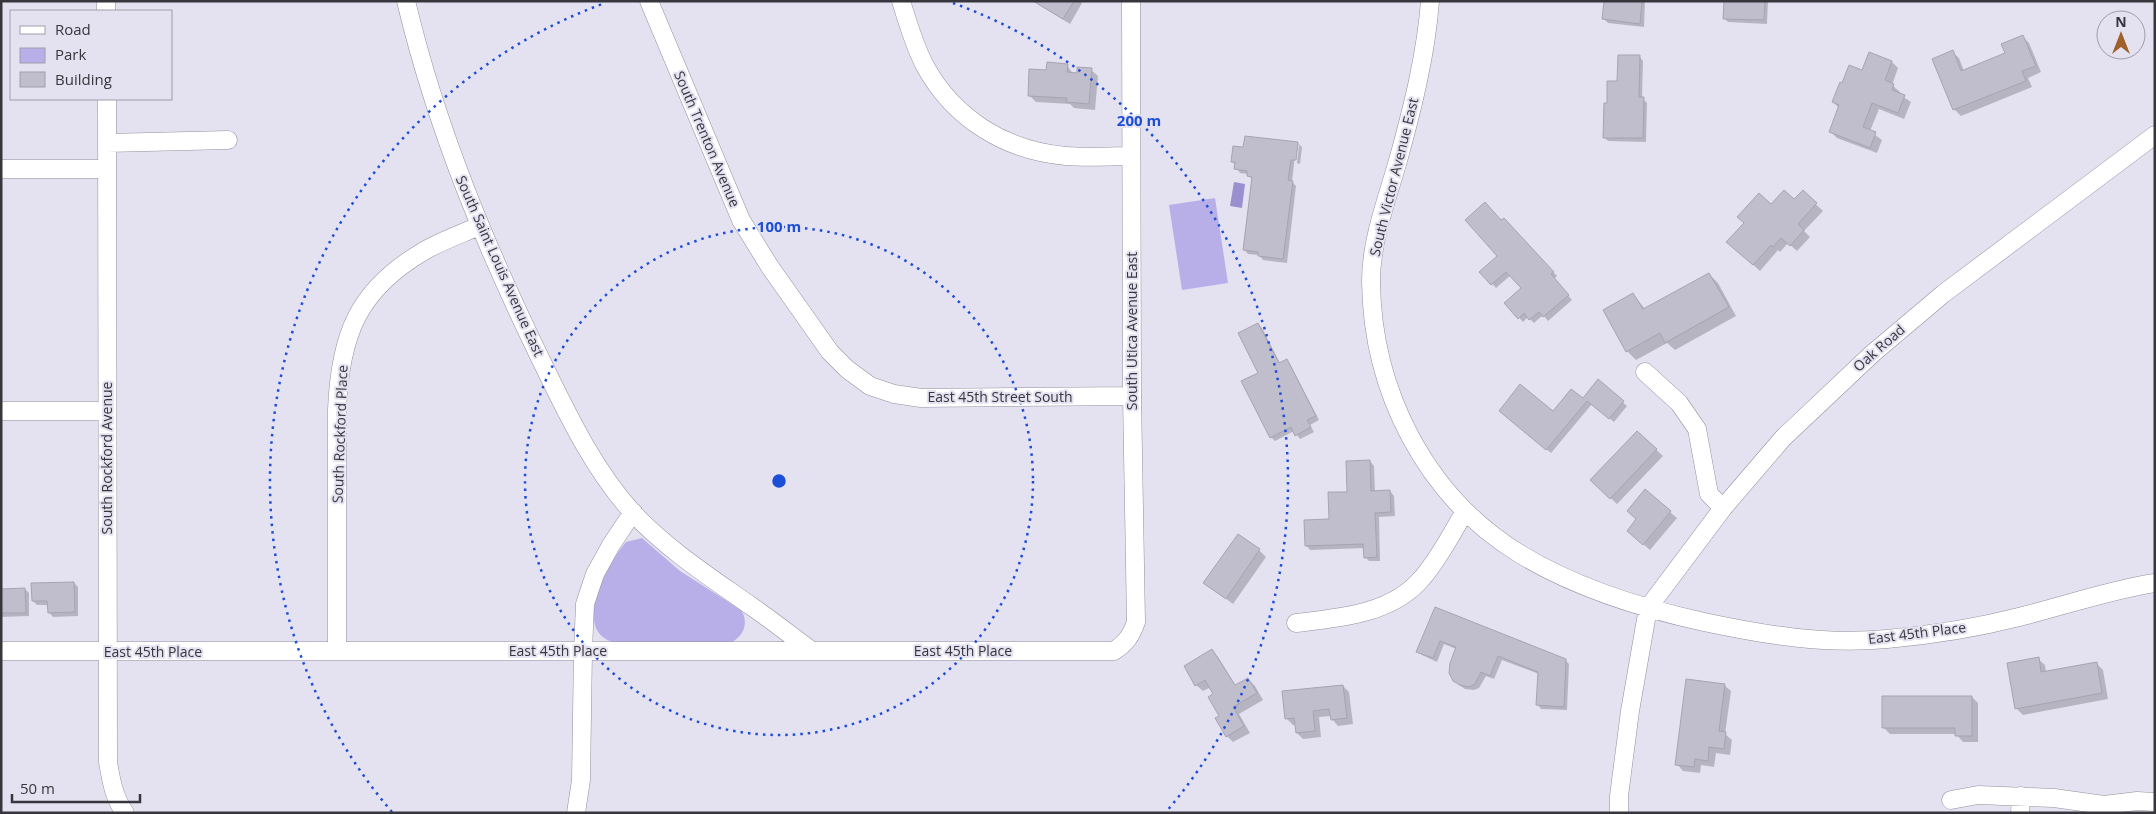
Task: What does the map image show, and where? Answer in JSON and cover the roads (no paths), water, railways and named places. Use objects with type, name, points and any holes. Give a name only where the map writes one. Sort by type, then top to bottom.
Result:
[{"type":"street","name":"South Saint Louis Avenue East","points":[[406,1],[441,125],[479,226],[567,412],[593,459],[633,512],[674,552],[812,651]]},
{"type":"street","name":"South Trenton Avenue","points":[[649,1],[741,220],[770,267],[830,352],[846,369],[870,386]]},
{"type":"street","points":[[901,1],[925,66],[951,102],[968,120],[989,134],[1023,148],[1065,156],[1131,156]]},
{"type":"street","name":"South Utica Avenue East","points":[[1114,651],[1128,640],[1136,622],[1132,396],[1131,1]]},
{"type":"street","name":"South Victor Avenue East","points":[[1430,1],[1415,96],[1376,242],[1371,278],[1377,344],[1398,413],[1415,449],[1465,511],[1518,552],[1550,571],[1599,592],[1648,608]]},
{"type":"street","name":"South Rockford Avenue","points":[[107,100],[108,762],[117,810]]},
{"type":"street","name":"Oak Road","points":[[1648,608],[1723,508],[1783,438],[1872,354],[1943,294],[2155,135]]},
{"type":"street","points":[[107,143],[228,140]]},
{"type":"street","points":[[1,169],[107,169]]},
{"type":"street","name":"South Rockford Place","points":[[337,651],[337,410],[338,377],[343,350],[352,325],[378,284],[393,271],[424,251],[479,226]]},
{"type":"street","points":[[1645,372],[1680,404],[1697,429],[1709,494],[1723,508]]},
{"type":"street","name":"East 45th Street South","points":[[870,386],[894,394],[922,398],[1132,396]]},
{"type":"street","points":[[1,410],[107,411]]},
{"type":"street","points":[[1296,623],[1340,618],[1377,608],[1399,597],[1422,578],[1438,557],[1465,511]]},
{"type":"street","points":[[576,813],[581,780],[585,604],[595,574],[611,545],[633,512]]},
{"type":"street","name":"East 45th Place","points":[[1648,608],[1747,631],[1796,639],[1885,640],[2016,618],[2127,587],[2155,583]]},
{"type":"street","points":[[1618,813],[1618,796],[1648,608]]},
{"type":"street","name":"East 45th Place","points":[[1,652],[1114,651]]},
{"type":"street","points":[[1951,800],[1978,795],[2021,805],[2071,800],[2104,805],[2120,805],[2137,801],[2155,802]]}]
